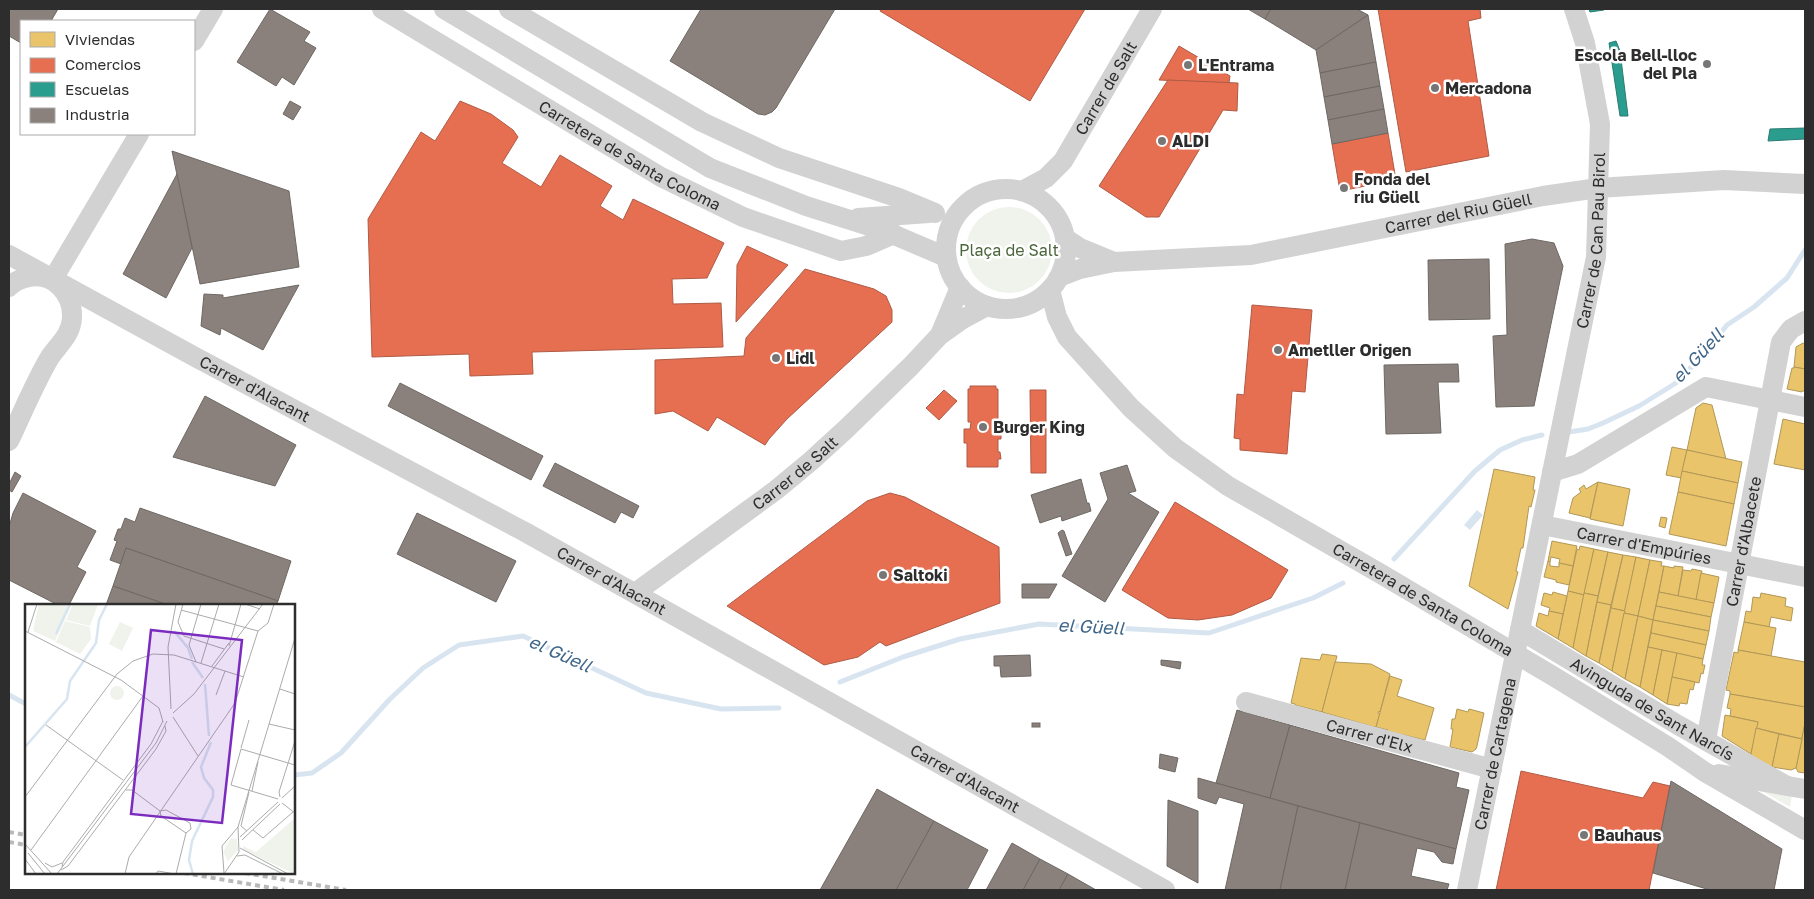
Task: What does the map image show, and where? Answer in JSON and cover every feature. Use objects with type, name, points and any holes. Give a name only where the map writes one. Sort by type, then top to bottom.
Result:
[{"type":"street","points":[[195,39],[213,9]]},
{"type":"street","name":"Carretera de Santa Coloma","points":[[382,9],[661,177],[743,217],[841,251],[866,246],[894,234]]},
{"type":"street","name":"Carretera de Santa Coloma","points":[[444,9],[710,168],[806,206],[894,234],[946,256]]},
{"type":"street","points":[[509,9],[702,122],[779,158],[899,198],[935,213]]},
{"type":"street","name":"Carrer de Salt","points":[[1022,191],[1046,178],[1058,167],[1152,9]]},
{"type":"street","name":"Carrer de Can Pau Birol","points":[[1552,472],[1596,257],[1600,124],[1585,43],[1574,9]]},
{"type":"street","points":[[53,279],[138,135]]},
{"type":"street","name":"Carrer de Salt","points":[[1054,212],[1053,195],[1058,167]]},
{"type":"street","name":"Carrer del Riu Güell","points":[[1054,283],[1080,269],[1114,262],[1251,255],[1543,196],[1598,188],[1724,180],[1805,184]]},
{"type":"street","points":[[1005,188],[1022,191],[1037,197],[1054,212],[1062,227],[1066,255],[1054,283],[1041,298],[1026,306],[1004,309],[988,306],[972,299],[960,287],[951,273],[946,256],[948,234],[954,218],[973,198],[988,191],[1005,188]]},
{"type":"street","name":"Carretera de Santa Coloma","points":[[851,219],[935,213],[961,209]]},
{"type":"street","name":"Carrer del Riu Güell","points":[[1065,238],[1080,248],[1114,262]]},
{"type":"street","name":"Carrer d'Alacant","points":[[9,255],[635,593],[1165,890]]},
{"type":"street","points":[[9,287],[11,284],[24,278],[37,275],[53,279],[64,290],[70,300],[72,316],[69,332],[50,358],[9,441]]},
{"type":"street","name":"Carretera de Santa Coloma","points":[[1054,283],[1056,317],[1067,337]]},
{"type":"street","name":"Carrer de Salt","points":[[940,335],[960,287]]},
{"type":"street","name":"Carrer de Salt","points":[[635,593],[776,490],[811,461],[911,366],[940,335],[961,320],[988,306]]},
{"type":"street","name":"Carretera de Santa Coloma","points":[[1026,306],[1067,337],[1131,408],[1182,454],[1244,495],[1381,574],[1667,746],[1705,772],[1805,830]]},
{"type":"street","name":"Carrer d'Albacete","points":[[1706,740],[1781,342],[1791,329],[1805,321]]},
{"type":"street","points":[[1552,472],[1578,464],[1706,387],[1805,407]]},
{"type":"street","name":"Carrer de Cartagena","points":[[1467,890],[1552,472]]},
{"type":"street","name":"Carrer d'Empúries","points":[[1542,525],[1805,577]]},
{"type":"street","name":"Avinguda de Sant Narcís","points":[[1520,630],[1785,785]]},
{"type":"street","name":"Carrer d'Elx","points":[[1246,702],[1492,769]]},
{"type":"street","name":"Avinguda de Sant Narcís","points":[[1705,772],[1805,789]]},
{"type":"green space","name":"Plaça de Salt","points":[[1001,207],[1017,207],[1026,210],[1040,219],[1049,233],[1052,250],[1049,267],[1040,281],[1026,290],[1017,293],[1001,293],[985,286],[973,274],[966,258],[966,242],[973,226],[985,214]]},
{"type":"green space","points":[[1748,783],[1793,789],[1790,807]]},
{"type":"shaded area","points":[[1477,510],[1483,515],[1470,530],[1464,525]]},
{"type":"building: Viviendas","points":[[1803,343],[1805,344],[1805,369],[1794,367],[1796,347]]},
{"type":"building: Viviendas","points":[[1792,368],[1805,369],[1805,391],[1787,389]]},
{"type":"building: Viviendas","points":[[1703,403],[1712,405],[1726,459],[1687,450],[1696,408]]},
{"type":"building: Viviendas","points":[[1783,419],[1805,424],[1805,470],[1774,464]]},
{"type":"building: Viviendas","points":[[1672,447],[1687,450],[1681,478],[1666,475]]},
{"type":"building: Viviendas","points":[[1687,450],[1742,462],[1738,483],[1682,471]]},
{"type":"building: Viviendas","points":[[1494,469],[1535,477],[1533,490],[1535,490],[1531,507],[1529,506],[1523,548],[1521,548],[1516,571],[1518,572],[1508,609],[1469,586]]},
{"type":"building: Viviendas","points":[[1682,471],[1738,483],[1734,504],[1678,492]]},
{"type":"building: Viviendas","points":[[1598,482],[1590,518],[1569,513],[1573,498],[1581,492],[1579,489],[1584,485],[1586,489]]},
{"type":"building: Viviendas","points":[[1598,482],[1630,489],[1623,526],[1590,519]]},
{"type":"building: Viviendas","points":[[1678,492],[1734,504],[1726,546],[1669,534]]},
{"type":"building: Viviendas","points":[[1661,517],[1667,518],[1665,528],[1659,526]]},
{"type":"building: Viviendas","points":[[1552,541],[1577,546],[1573,566],[1559,563],[1560,559],[1551,557],[1550,562],[1548,561]]},
{"type":"building: Viviendas","points":[[1580,546],[1594,549],[1584,595],[1568,591],[1577,549],[1579,550]]},
{"type":"building: Viviendas","points":[[1594,549],[1608,552],[1598,596],[1584,593]]},
{"type":"building: Viviendas","points":[[1608,552],[1623,555],[1611,605],[1597,602]]},
{"type":"building: Viviendas","points":[[1623,555],[1636,557],[1625,611],[1611,608]]},
{"type":"building: Viviendas","points":[[1636,557],[1650,560],[1638,616],[1624,613]]},
{"type":"building: Viviendas","points":[[1650,560],[1662,562],[1661,566],[1664,566],[1653,620],[1638,616]]},
{"type":"building: Viviendas","points":[[1548,561],[1550,566],[1559,567],[1559,563],[1573,566],[1569,585],[1544,577]]},
{"type":"building: Viviendas","points":[[1664,566],[1683,567],[1678,596],[1659,592]]},
{"type":"building: Viviendas","points":[[1692,569],[1702,571],[1696,600],[1678,596],[1683,570],[1691,571]]},
{"type":"building: Viviendas","points":[[1701,573],[1719,577],[1714,603],[1696,600]]},
{"type":"building: Viviendas","points":[[1568,591],[1584,595],[1573,648],[1558,639]]},
{"type":"building: Viviendas","points":[[1553,592],[1567,596],[1563,614],[1549,611],[1550,608],[1541,605],[1544,593],[1552,595]]},
{"type":"building: Viviendas","points":[[1659,592],[1714,603],[1711,617],[1656,606]]},
{"type":"building: Viviendas","points":[[1584,593],[1598,596],[1586,656],[1573,648]]},
{"type":"building: Viviendas","points":[[1761,593],[1786,598],[1785,606],[1793,608],[1791,621],[1771,617],[1769,627],[1744,622],[1746,611],[1751,612],[1753,597],[1760,598]]},
{"type":"building: Viviendas","points":[[1597,602],[1611,605],[1599,663],[1586,656]]},
{"type":"building: Viviendas","points":[[1656,606],[1711,617],[1709,631],[1653,620]]},
{"type":"building: Viviendas","points":[[1611,608],[1625,611],[1612,671],[1599,663]]},
{"type":"building: Viviendas","points":[[1549,611],[1563,614],[1558,639],[1536,626],[1539,613],[1548,616]]},
{"type":"building: Viviendas","points":[[1624,613],[1638,616],[1625,679],[1612,671]]},
{"type":"building: Viviendas","points":[[1638,616],[1653,620],[1640,687],[1625,679]]},
{"type":"building: Viviendas","points":[[1653,620],[1709,631],[1706,645],[1651,633]]},
{"type":"building: Viviendas","points":[[1744,622],[1776,628],[1771,656],[1738,650]]},
{"type":"building: Viviendas","points":[[1651,633],[1706,645],[1703,659],[1648,647]]},
{"type":"building: Viviendas","points":[[1648,647],[1662,650],[1653,695],[1640,687]]},
{"type":"building: Viviendas","points":[[1662,650],[1677,653],[1667,704],[1653,695]]},
{"type":"building: Viviendas","points":[[1738,650],[1805,662],[1805,707],[1730,694],[1730,691],[1726,690],[1734,652],[1738,653]]},
{"type":"building: Viviendas","points":[[1677,653],[1703,659],[1702,665],[1705,665],[1699,683],[1672,677]]},
{"type":"building: Viviendas","points":[[1322,654],[1337,656],[1322,712],[1291,703],[1301,658],[1320,660]]},
{"type":"building: Viviendas","points":[[1335,662],[1371,664],[1390,674],[1380,712],[1378,713],[1380,714],[1376,727],[1322,712]]},
{"type":"building: Viviendas","points":[[1390,676],[1402,680],[1397,696],[1434,708],[1425,740],[1376,727]]},
{"type":"building: Viviendas","points":[[1672,677],[1695,682],[1693,690],[1690,689],[1687,704],[1680,703],[1679,706],[1667,704]]},
{"type":"building: Viviendas","points":[[1730,694],[1805,707],[1802,739],[1756,728],[1758,722],[1730,716],[1731,709],[1727,708]]},
{"type":"building: Viviendas","points":[[1457,709],[1468,712],[1469,709],[1484,713],[1477,746],[1472,752],[1450,747],[1453,729],[1451,729],[1452,719],[1455,719]]},
{"type":"building: Viviendas","points":[[1725,715],[1758,722],[1751,754],[1722,736]]},
{"type":"building: Viviendas","points":[[1805,723],[1805,773],[1798,772],[1796,768]]},
{"type":"building: Viviendas","points":[[1756,728],[1779,734],[1772,767],[1751,758]]},
{"type":"building: Viviendas","points":[[1779,734],[1802,739],[1796,768],[1791,770],[1772,767]]},
{"type":"building: Comercios","points":[[881,9],[1085,9],[1030,101],[880,11]]},
{"type":"building: Comercios","name":"Mercadona","points":[[1378,9],[1480,9],[1481,18],[1468,21],[1489,156],[1406,172]]},
{"type":"building: Comercios","points":[[1179,46],[1230,76],[1229,83],[1159,80]]},
{"type":"building: Comercios","points":[[1168,80],[1238,83],[1237,111],[1223,110],[1159,217],[1146,217],[1099,186]]},
{"type":"building: Comercios","points":[[460,101],[491,114],[513,130],[518,137],[502,163],[541,187],[560,155],[612,186],[600,206],[623,220],[633,199],[724,243],[707,278],[672,279],[673,304],[721,303],[723,347],[532,352],[533,374],[470,376],[469,354],[372,357],[368,219],[421,132],[435,141]]},
{"type":"building: Comercios","points":[[1388,133],[1396,180],[1340,191],[1332,144]]},
{"type":"building: Comercios","points":[[747,246],[788,265],[736,322],[737,265]]},
{"type":"building: Comercios","name":"Lidl","points":[[805,269],[874,289],[886,296],[892,310],[892,322],[787,419],[765,445],[717,417],[708,431],[673,411],[655,414],[655,360],[744,356],[746,338]]},
{"type":"building: Comercios","name":"Ametller Origen","points":[[1252,305],[1312,310],[1305,392],[1292,391],[1287,454],[1240,450],[1240,439],[1234,438],[1237,394],[1244,395]]},
{"type":"building: Comercios","name":"Burger King","points":[[970,386],[996,386],[996,389],[998,389],[998,425],[995,425],[995,429],[1001,429],[1001,439],[998,439],[998,452],[1000,452],[1001,459],[998,459],[998,467],[967,467],[967,443],[964,443],[964,429],[970,429],[971,422],[968,422],[968,389],[970,389]]},
{"type":"building: Comercios","points":[[944,390],[957,401],[939,420],[926,408]]},
{"type":"building: Comercios","points":[[1030,390],[1046,390],[1046,473],[1031,473]]},
{"type":"building: Comercios","name":"Saltoki","points":[[890,493],[905,497],[999,547],[1000,603],[886,646],[880,642],[858,657],[824,665],[727,606],[867,501]]},
{"type":"building: Comercios","points":[[1175,502],[1288,570],[1271,598],[1232,615],[1198,620],[1168,618],[1122,590]]},
{"type":"building: Comercios","name":"Bauhaus","points":[[1521,771],[1643,798],[1653,782],[1670,786],[1649,890],[1496,890]]},
{"type":"building: Escuelas","points":[[1589,9],[1604,9],[1604,10],[1590,12]]},
{"type":"building: Escuelas","points":[[1616,41],[1620,51],[1628,116],[1620,116],[1609,43]]},
{"type":"building: Escuelas","points":[[1805,128],[1805,139],[1768,141],[1770,129]]},
{"type":"building: Industria","points":[[9,9],[58,9],[52,20],[20,20],[20,42],[9,36]]},
{"type":"building: Industria","points":[[270,9],[310,32],[304,41],[316,48],[294,85],[282,77],[276,86],[237,62]]},
{"type":"building: Industria","points":[[701,9],[835,9],[776,108],[765,115],[758,114],[670,61]]},
{"type":"building: Industria","points":[[1248,9],[1271,9],[1265,19]]},
{"type":"building: Industria","points":[[1271,9],[1357,9],[1368,15],[1316,50],[1265,19]]},
{"type":"building: Industria","points":[[1368,15],[1376,62],[1320,73],[1316,50]]},
{"type":"building: Industria","points":[[1376,62],[1380,86],[1324,97],[1320,73]]},
{"type":"building: Industria","points":[[1380,86],[1384,109],[1328,120],[1324,97]]},
{"type":"building: Industria","points":[[290,101],[301,107],[293,120],[283,114]]},
{"type":"building: Industria","points":[[1384,109],[1388,133],[1332,144],[1328,120]]},
{"type":"building: Industria","points":[[172,151],[289,191],[299,267],[200,284]]},
{"type":"building: Industria","points":[[177,174],[192,248],[166,298],[123,274]]},
{"type":"building: Industria","points":[[1532,239],[1554,243],[1563,266],[1534,406],[1496,407],[1493,336],[1507,335],[1505,244]]},
{"type":"building: Industria","points":[[1489,259],[1490,319],[1429,320],[1428,260]]},
{"type":"building: Industria","points":[[299,285],[263,350],[221,328],[220,335],[201,326],[204,294],[223,295],[223,298]]},
{"type":"building: Industria","points":[[1458,364],[1459,382],[1438,382],[1441,433],[1386,434],[1384,365]]},
{"type":"building: Industria","points":[[400,383],[543,456],[531,480],[388,406]]},
{"type":"building: Industria","points":[[205,396],[296,445],[275,486],[173,457]]},
{"type":"building: Industria","points":[[555,463],[639,506],[633,518],[621,512],[615,523],[543,486]]},
{"type":"building: Industria","points":[[1127,465],[1136,491],[1128,493],[1159,512],[1105,602],[1062,576],[1108,499],[1100,473]]},
{"type":"building: Industria","points":[[15,472],[21,476],[12,492],[9,490],[9,484]]},
{"type":"building: Industria","points":[[1081,479],[1091,511],[1062,521],[1061,516],[1040,523],[1031,495]]},
{"type":"building: Industria","points":[[23,493],[96,531],[77,567],[86,572],[70,604],[56,604],[9,580],[9,527],[13,513]]},
{"type":"building: Industria","points":[[140,508],[291,561],[278,601],[126,548],[121,564],[110,560],[117,541],[114,540],[118,529],[121,529],[125,518],[135,522]]},
{"type":"building: Industria","points":[[417,513],[516,561],[496,602],[397,554]]},
{"type":"building: Industria","points":[[1062,530],[1072,554],[1066,556],[1058,533]]},
{"type":"building: Industria","points":[[126,548],[278,601],[276,604],[165,604],[113,586]]},
{"type":"building: Industria","points":[[1022,584],[1057,584],[1049,598],[1022,598]]},
{"type":"building: Industria","points":[[113,586],[165,604],[106,604]]},
{"type":"building: Industria","points":[[1030,655],[1031,676],[1001,677],[1000,666],[994,666],[994,656]]},
{"type":"building: Industria","points":[[1161,660],[1181,662],[1180,669],[1161,665]]},
{"type":"building: Industria","points":[[1237,710],[1290,725],[1270,798],[1216,783]]},
{"type":"building: Industria","points":[[1032,723],[1040,723],[1040,727],[1032,727]]},
{"type":"building: Industria","points":[[1290,725],[1459,773],[1456,787],[1469,790],[1456,849],[1270,798]]},
{"type":"building: Industria","points":[[1160,754],[1178,758],[1175,772],[1159,768]]},
{"type":"building: Industria","points":[[1198,778],[1298,806],[1280,890],[1225,890],[1244,804],[1219,797],[1216,804],[1198,798]]},
{"type":"building: Industria","points":[[1671,781],[1782,849],[1774,890],[1710,890],[1653,873]]},
{"type":"building: Industria","points":[[877,789],[934,821],[896,890],[820,890]]},
{"type":"building: Industria","points":[[1168,800],[1198,811],[1198,883],[1167,866]]},
{"type":"building: Industria","points":[[1298,806],[1360,823],[1345,890],[1280,890]]},
{"type":"building: Industria","points":[[934,821],[988,850],[967,890],[896,890]]},
{"type":"building: Industria","points":[[1360,823],[1456,849],[1453,864],[1442,862],[1434,852],[1417,848],[1411,876],[1449,884],[1447,890],[1345,890]]},
{"type":"building: Industria","points":[[1012,843],[1040,859],[1023,890],[986,890]]},
{"type":"building: Industria","points":[[1040,859],[1068,874],[1059,890],[1023,890]]},
{"type":"building: Industria","points":[[1068,874],[1096,890],[1059,890]]},
{"type":"waterway","name":"el Güell","points":[[1569,432],[1588,429],[1603,423],[1639,406],[1676,383],[1703,355],[1727,325],[1754,307],[1787,278],[1805,250]]},
{"type":"waterway","name":"el Güell","points":[[1394,559],[1475,471],[1500,450],[1522,440],[1542,435]]},
{"type":"waterway","name":"el Güell","points":[[840,682],[903,657],[960,639],[1039,624],[1209,633],[1313,598],[1343,583]]},
{"type":"waterway","name":"el Güell","points":[[295,775],[312,773],[341,753],[390,699],[423,668],[459,645],[523,636],[646,693],[721,709],[779,708]]},
{"type":"waterway","name":"el Güell","points":[[9,695],[25,703]]},
{"type":"railway","points":[[9,832],[25,835]]},
{"type":"railway","points":[[9,842],[25,845]]},
{"type":"railway","points":[[190,874],[284,890]]},
{"type":"railway","points":[[251,874],[346,890]]},
{"type":"place","name":"Escola Bell-lloc del Pla","points":[[1707,64]]},
{"type":"place","name":"L'Entrama","points":[[1188,65]]},
{"type":"place","name":"Mercadona","points":[[1435,88]]},
{"type":"place","name":"ALDI","points":[[1162,141]]},
{"type":"place","name":"Fonda del riu Güell","points":[[1344,188]]},
{"type":"place","name":"Ametller Origen","points":[[1278,350]]},
{"type":"place","name":"Lidl","points":[[776,358]]},
{"type":"place","name":"Burger King","points":[[983,427]]},
{"type":"place","name":"Saltoki","points":[[883,575]]},
{"type":"place","name":"Bauhaus","points":[[1584,835]]}]
